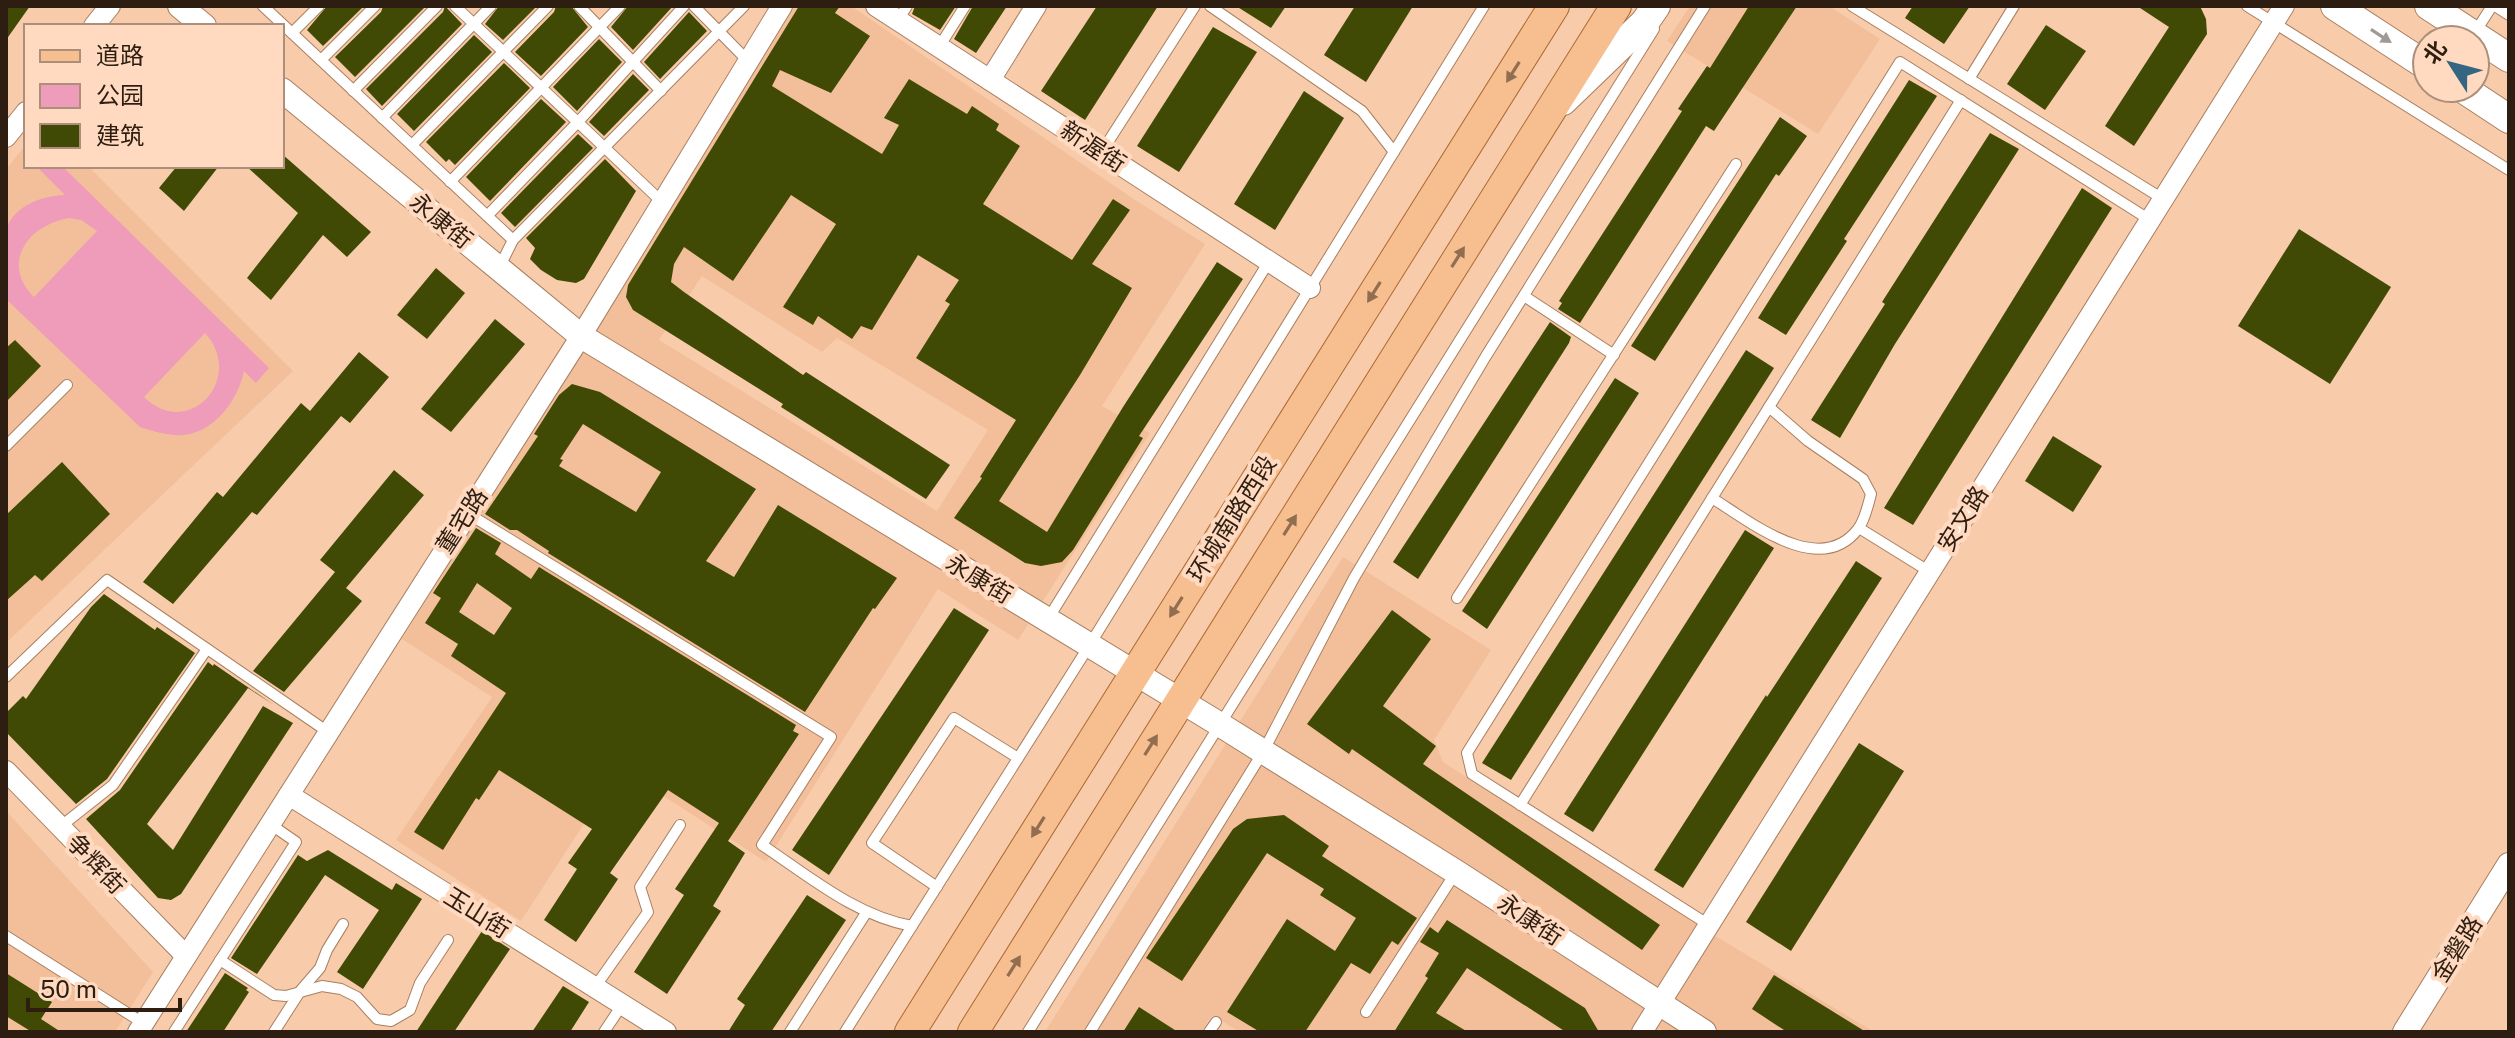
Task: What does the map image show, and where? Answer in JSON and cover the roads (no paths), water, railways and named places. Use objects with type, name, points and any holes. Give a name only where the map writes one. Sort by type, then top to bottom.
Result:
[{"type":"main road","name":"环城南路西段","points":[[910,1032],[1554,6]]},
{"type":"main road","points":[[973,1032],[1616,6]]},
{"type":"main road","points":[[1548,115],[1637,31],[1656,6]]},
{"type":"main road","points":[[2335,6],[2411,56]]},
{"type":"main road","points":[[2429,6],[2457,24]]},
{"type":"main road","points":[[2486,104],[2509,119]]},
{"type":"street","points":[[96,24],[110,6]]},
{"type":"street","points":[[180,6],[202,24]]},
{"type":"street","name":"董宅路","points":[[140,1028],[581,336],[782,6]]},
{"type":"street","name":"新渥街","points":[[876,6],[902,13],[939,47],[1310,288]]},
{"type":"street","points":[[990,80],[1036,6]]},
{"type":"street","name":"安文路","points":[[1642,1032],[2278,14]]},
{"type":"street","name":"永康街","points":[[284,92],[581,336],[1219,724],[1704,1032]]},
{"type":"street","points":[[6,137],[24,114]]},
{"type":"street","name":"争辉街","points":[[6,771],[186,956]]},
{"type":"street","name":"玉山街","points":[[289,795],[666,1032]]},
{"type":"street","name":"金磐路","points":[[2405,1032],[2509,865]]},
{"type":"lane","points":[[263,6],[282,24]]},
{"type":"lane","points":[[292,33],[319,6]]},
{"type":"lane","points":[[321,60],[375,6]]},
{"type":"lane","points":[[353,91],[437,6]]},
{"type":"lane","points":[[455,6],[662,202]]},
{"type":"lane","points":[[382,118],[491,6]]},
{"type":"lane","points":[[412,145],[548,6]]},
{"type":"lane","points":[[579,6],[661,91]]},
{"type":"lane","points":[[450,182],[620,6]]},
{"type":"lane","points":[[487,216],[684,6]]},
{"type":"lane","points":[[694,6],[748,61]]},
{"type":"lane","points":[[499,268],[513,240],[744,6]]},
{"type":"lane","points":[[939,47],[965,6]]},
{"type":"lane","points":[[1101,153],[1195,6]]},
{"type":"lane","points":[[1210,6],[1362,111],[1394,152]]},
{"type":"lane","points":[[845,1032],[1089,646],[1484,6]]},
{"type":"lane","points":[[1028,1032],[1668,6]]},
{"type":"lane","points":[[1090,1032],[1263,752],[1354,578],[1524,296],[1705,6]]},
{"type":"lane","points":[[1852,6],[2163,199]]},
{"type":"lane","points":[[1969,79],[2014,6]]},
{"type":"lane","points":[[2247,6],[2278,14],[2509,170]]},
{"type":"lane","points":[[2482,24],[2494,6],[2509,15]]},
{"type":"lane","points":[[284,26],[513,240]]},
{"type":"lane","points":[[1709,925],[1472,774],[1467,753],[1475,739],[1900,62],[2150,220]]},
{"type":"lane","points":[[1520,805],[1961,100]]},
{"type":"lane","points":[[1457,598],[1736,164]]},
{"type":"lane","points":[[1047,621],[1268,263]]},
{"type":"lane","points":[[1524,296],[1614,355]]},
{"type":"lane","points":[[6,446],[67,385]]},
{"type":"lane","points":[[1712,498],[1781,541],[1804,548],[1828,548],[1844,542],[1859,528],[1871,494],[1863,479],[1817,448],[1769,407]]},
{"type":"lane","points":[[467,513],[831,737],[762,845],[866,913],[912,926]]},
{"type":"lane","points":[[1859,528],[1930,572]]},
{"type":"lane","points":[[6,677],[107,580],[328,732]]},
{"type":"lane","points":[[60,827],[113,785],[207,649]]},
{"type":"lane","points":[[937,887],[872,843],[954,718],[1018,758]]},
{"type":"lane","points":[[174,1032],[296,842],[270,824]]},
{"type":"lane","points":[[595,987],[648,912],[640,887],[680,825]]},
{"type":"lane","points":[[1366,1012],[1456,872]]},
{"type":"lane","points":[[790,1032],[866,913]]},
{"type":"lane","points":[[274,1032],[301,990],[320,968],[343,924]]},
{"type":"lane","points":[[6,936],[140,1028]]},
{"type":"lane","points":[[220,960],[274,995],[286,996],[322,986],[341,989],[357,997],[377,1019],[391,1021],[410,1010],[420,983],[448,940]]},
{"type":"lane","points":[[604,1032],[622,1005]]},
{"type":"lane","points":[[1209,1032],[1216,1022]]}]
